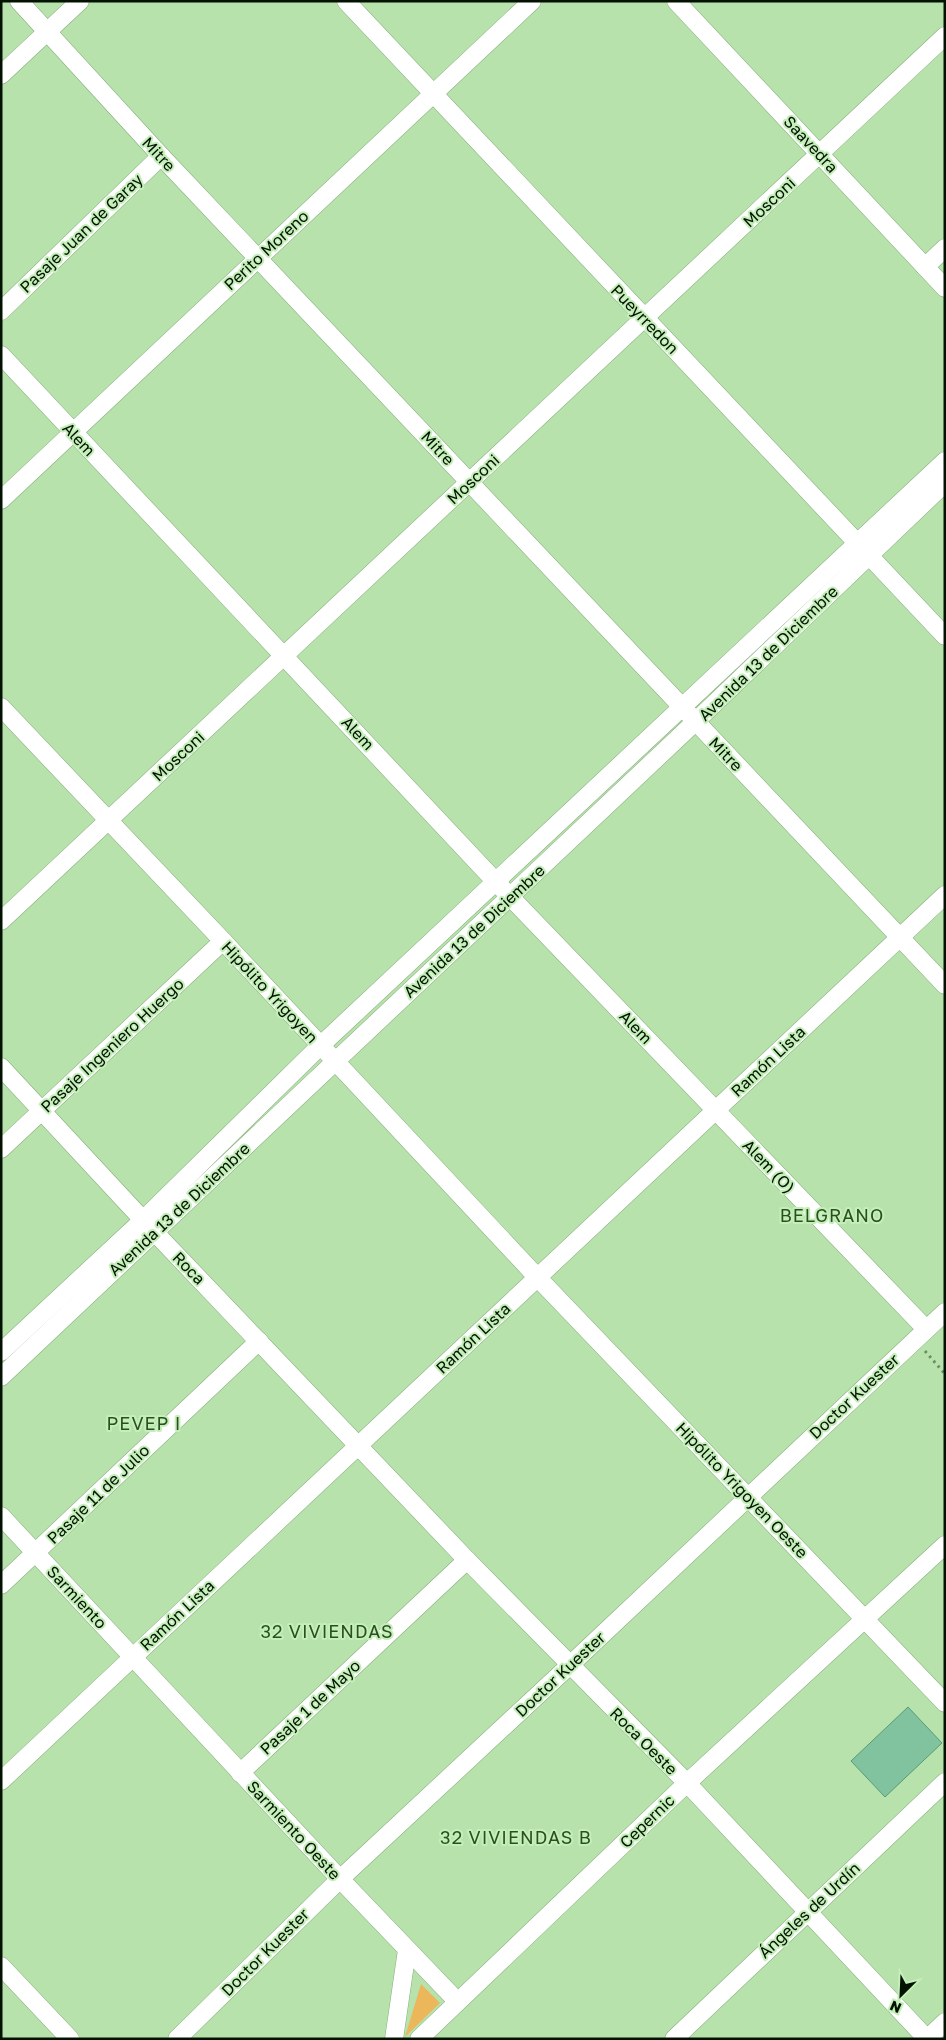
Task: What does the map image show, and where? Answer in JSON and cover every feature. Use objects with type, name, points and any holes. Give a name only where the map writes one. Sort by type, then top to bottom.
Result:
[{"type":"street","name":"Mitre","points":[[19,1],[161,156],[945,985]]},
{"type":"street","points":[[1,75],[80,1]]},
{"type":"street","name":"Pueyrredon","points":[[346,1],[432,95],[945,636]]},
{"type":"street","name":"Perito Moreno","points":[[1,500],[532,1]]},
{"type":"street","name":"Saavedra","points":[[676,1],[945,288]]},
{"type":"street","name":"Mosconi","points":[[1,921],[945,36]]},
{"type":"street","name":"Pasaje Juan de Garay","points":[[1,311],[161,156]]},
{"type":"street","points":[[925,267],[945,248]]},
{"type":"street","name":"Alem","points":[[1,355],[285,655],[496,882],[715,1110]]},
{"type":"street","name":"Avenida 13 de Diciembre","points":[[1,1377],[149,1226],[320,1046],[945,461]]},
{"type":"street","name":"Avenida 13 de Diciembre","points":[[1,1352],[149,1226],[335,1061],[695,722],[945,483]]},
{"type":"street","name":"Hipólito Yrigoyen","points":[[1,706],[224,941],[538,1278]]},
{"type":"street","name":"Ramón Lista","points":[[1,1781],[945,895]]},
{"type":"street","name":"Pasaje Ingeniero Huergo","points":[[1,1148],[224,941]]},
{"type":"street","name":"Roca","points":[[1,1067],[149,1226],[359,1445]]},
{"type":"street","name":"Alem (O)","points":[[715,1110],[921,1334]]},
{"type":"street","name":"Hipólito Yrigoyen Oeste","points":[[538,1278],[945,1703]]},
{"type":"street","name":"Doctor Kuester","points":[[177,2039],[340,1879],[945,1312]]},
{"type":"street","name":"Pasaje 11 de Julio","points":[[1,1585],[259,1341]]},
{"type":"street","name":"Roca Oeste","points":[[359,1445],[467,1560],[687,1784],[927,2039]]},
{"type":"street","name":"Sarmiento","points":[[1,1516],[132,1657]]},
{"type":"street","name":"Cepernic","points":[[419,2039],[687,1784],[945,1546]]},
{"type":"street","name":"Pasaje 1 de Mayo","points":[[240,1773],[467,1560]]},
{"type":"street","name":"Sarmiento Oeste","points":[[132,1657],[457,2001]]},
{"type":"street","name":"Ángeles de Urdín","points":[[674,2039],[945,1782]]},
{"type":"street","points":[[394,2039],[408,1950]]},
{"type":"street","points":[[1,1966],[70,2039]]},
{"type":"street","points":[[927,2039],[945,2022]]},
{"type":"path","points":[[921,1334],[945,1374]]},
{"type":"shaded area","points":[[421,1984],[440,2003],[405,2037]]},
{"type":"building","points":[[908,1707],[942,1743],[885,1797],[851,1761]]},
{"type":"district","name":"BELGRANO","points":[[832,1215]]},
{"type":"district","name":"PEVEP I","points":[[144,1423]]},
{"type":"district","name":"32 VIVIENDAS","points":[[327,1631]]},
{"type":"district","name":"32 VIVIENDAS B","points":[[516,1837]]}]
